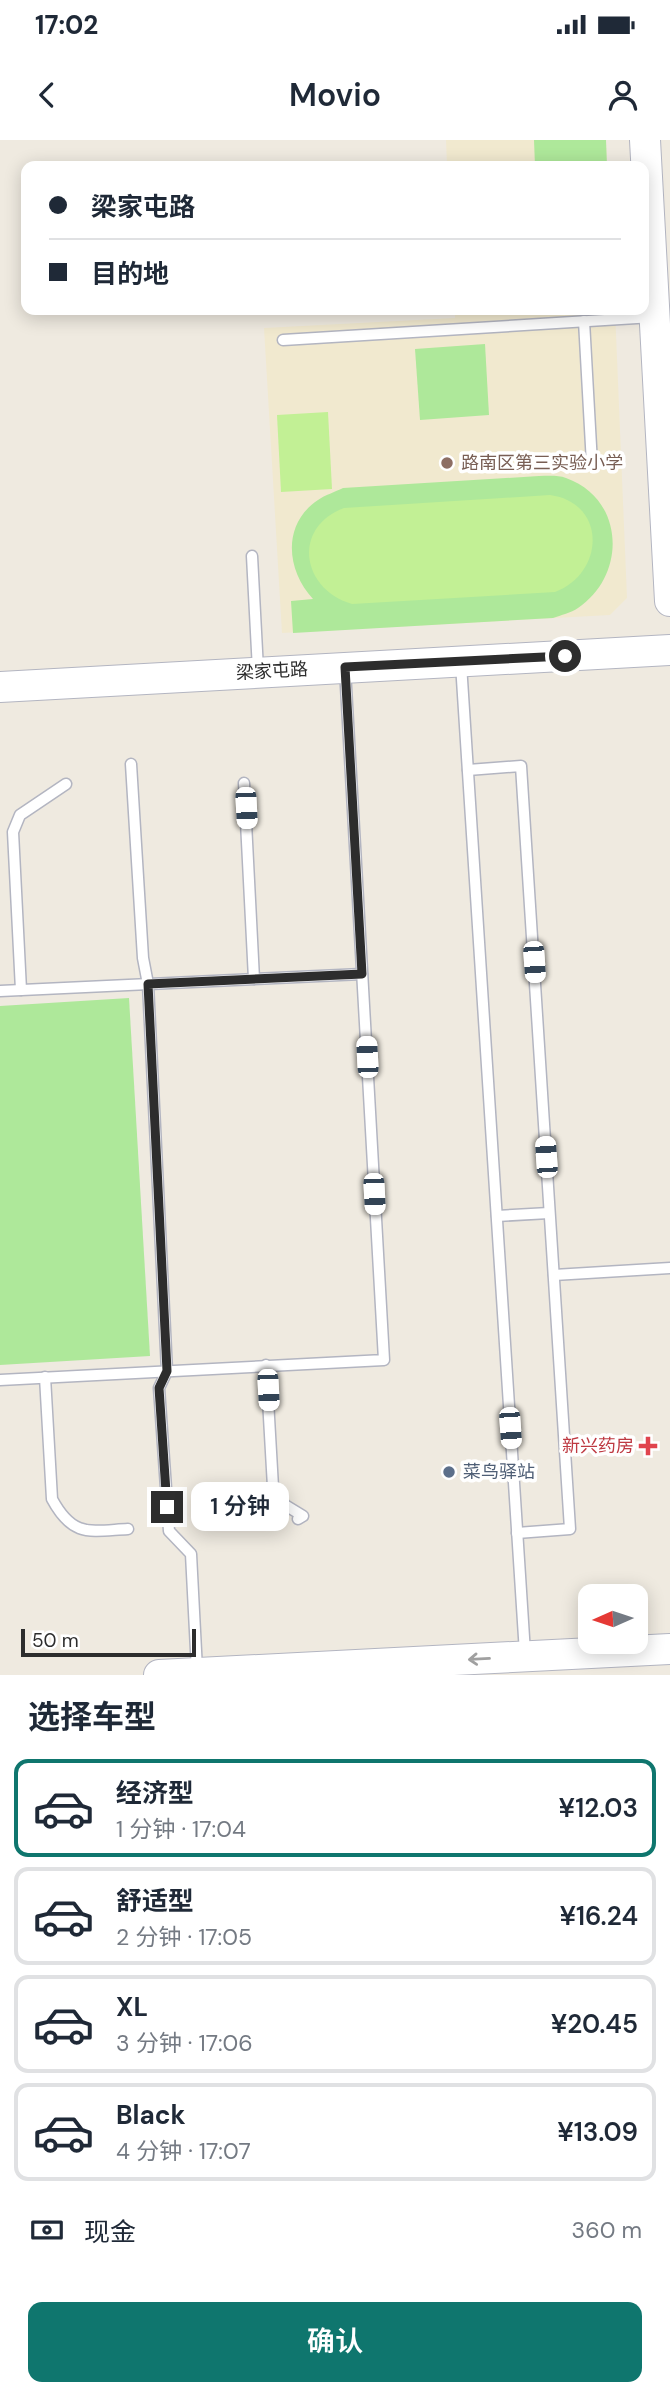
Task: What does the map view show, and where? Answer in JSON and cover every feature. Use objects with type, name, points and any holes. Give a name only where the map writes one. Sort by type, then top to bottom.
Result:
[{"type":"street","points":[[645,140],[646,161]]},
{"type":"street","points":[[649,204],[670,601]]},
{"type":"street","name":"梁家屯路","points":[[0,687],[670,650]]},
{"type":"street","points":[[159,1675],[670,1649]]},
{"type":"lane","points":[[283,340],[656,317]]},
{"type":"lane","points":[[584,321],[592,464]]},
{"type":"lane","points":[[252,556],[258,672]]},
{"type":"lane","points":[[461,661],[525,1656]]},
{"type":"lane","points":[[0,1380],[384,1360],[345,667]]},
{"type":"lane","points":[[131,764],[143,958],[148,984],[167,1371],[159,1388],[169,1531],[191,1555],[197,1673]]},
{"type":"lane","points":[[468,770],[521,766],[554,1275],[570,1529],[517,1534]]},
{"type":"lane","points":[[244,783],[254,979]]},
{"type":"lane","points":[[21,990],[13,832],[20,815],[66,784]]},
{"type":"lane","points":[[0,991],[362,974]]},
{"type":"lane","points":[[497,1216],[550,1213]]},
{"type":"lane","points":[[554,1275],[670,1268]]},
{"type":"lane","points":[[266,1365],[273,1487],[285,1505],[303,1516],[298,1519]]},
{"type":"lane","points":[[45,1377],[52,1499],[61,1516],[83,1531],[128,1530]]},
{"type":"shaded area","points":[[446,140],[606,140],[607,161],[447,161]]},
{"type":"shaded area","name":"路南区第三实验小学","points":[[455,315],[615,315],[627,598],[610,615],[282,633],[264,328],[455,318]]},
{"type":"green space","points":[[534,140],[606,140],[607,161],[535,161]]},
{"type":"green space","points":[[485,344],[489,415],[420,420],[415,349]]},
{"type":"green space","points":[[328,412],[332,489],[281,492],[277,415]]},
{"type":"green space","points":[[539,476],[563,477],[585,488],[600,503],[609,520],[613,538],[605,577],[594,594],[578,608],[553,618],[293,633],[291,601],[313,599],[297,575],[293,561],[293,534],[306,510],[321,498],[343,488]]},
{"type":"green space","points":[[550,495],[569,501],[582,511],[590,524],[593,539],[583,570],[571,583],[555,592],[352,604],[335,597],[322,586],[309,558],[310,543],[316,529],[327,517],[344,508]]},
{"type":"green space","points":[[129,998],[150,1356],[0,1365],[0,1006]]},
{"type":"place","name":"路南区第三实验小学","points":[[447,463]]},
{"type":"place","name":"新兴药房","points":[[648,1446]]},
{"type":"place","name":"菜鸟驿站","points":[[449,1472]]},
{"type":"route","points":[[167,1507],[159,1388],[167,1371],[148,984],[362,974],[345,667],[565,656]]}]
